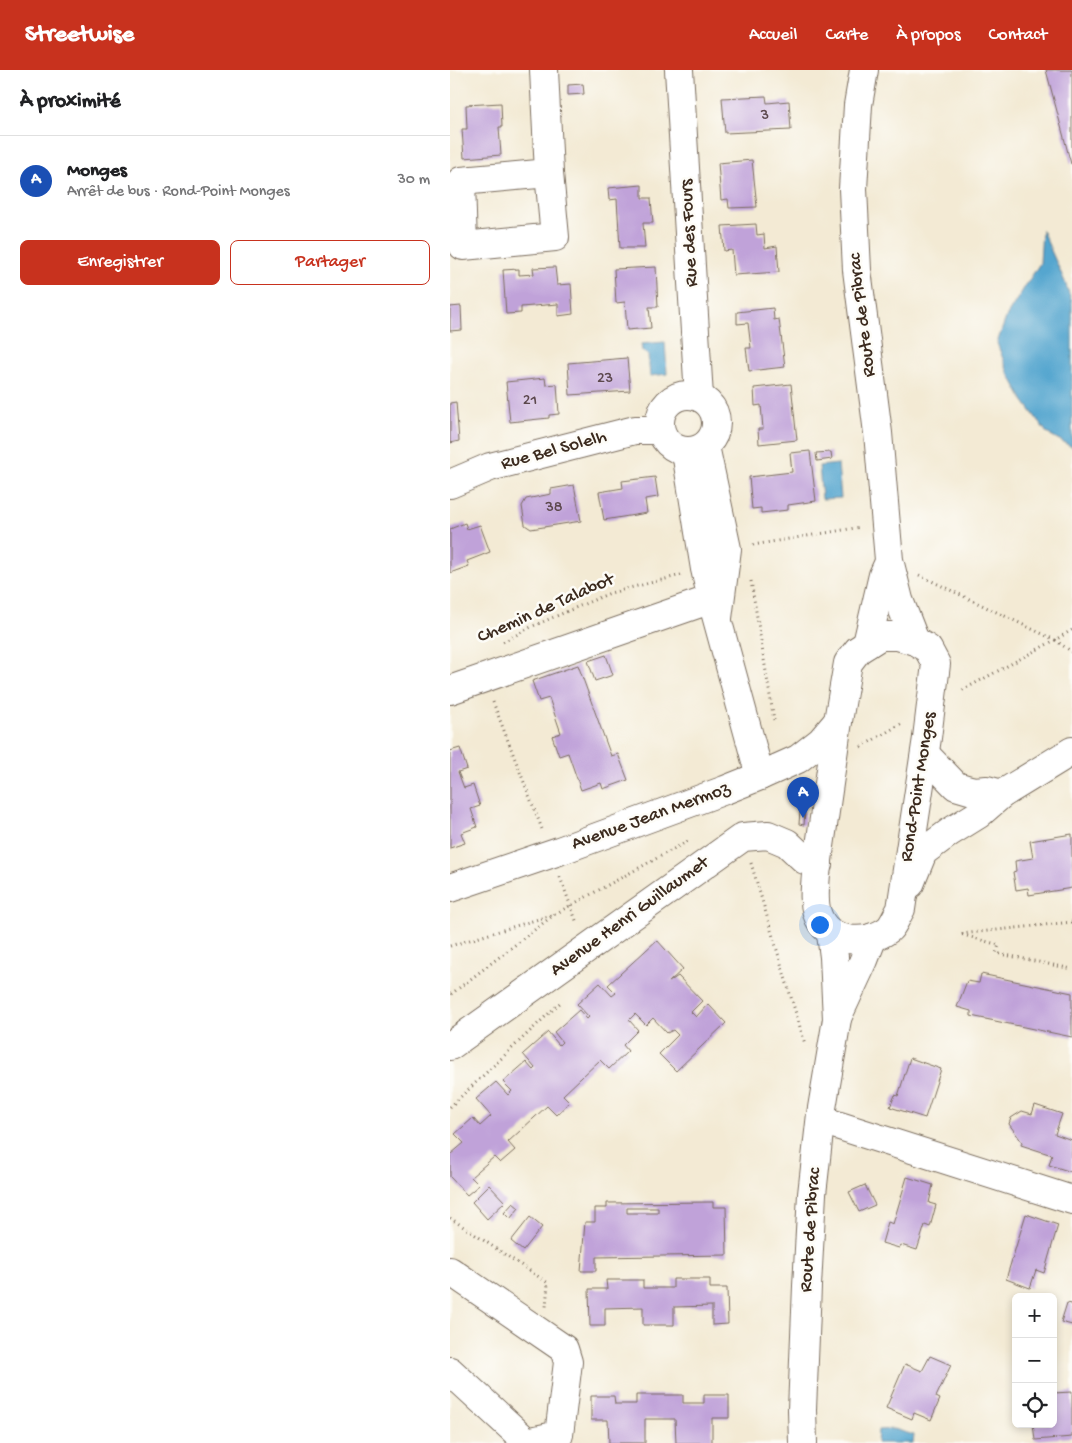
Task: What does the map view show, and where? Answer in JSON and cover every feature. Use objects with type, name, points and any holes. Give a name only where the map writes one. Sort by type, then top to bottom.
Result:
[{"type":"street","points":[[544,70],[549,173]]},
{"type":"street","name":"Rue des Fours","points":[[679,70],[700,397]]},
{"type":"street","name":"Route de Pibrac","points":[[864,70],[858,105],[853,189],[856,270],[878,433],[889,560],[899,600],[915,641]]},
{"type":"street","points":[[689,394],[700,397],[708,402],[714,410],[717,420],[716,430],[712,439],[695,449],[670,445],[660,430],[663,410],[670,401],[679,396],[689,394]]},
{"type":"street","name":"Rue Bel Solelh","points":[[450,484],[490,467],[635,430],[660,430]]},
{"type":"street","points":[[695,449],[727,548],[711,608]]},
{"type":"street","points":[[695,449],[705,568],[711,608],[760,776]]},
{"type":"street","name":"Route de Pibrac","points":[[867,644],[883,575],[889,560]]},
{"type":"street","points":[[450,690],[484,677],[711,608]]},
{"type":"street","points":[[831,934],[823,925],[818,914],[814,895],[848,663],[858,650],[880,636],[898,636],[915,641]]},
{"type":"street","name":"Rond-Point Monges","points":[[831,934],[852,941],[873,937],[890,928],[901,909],[925,754],[936,664],[928,648],[915,641]]},
{"type":"street","name":"Avenue Jean Mermoz","points":[[450,888],[760,776],[798,759],[821,741],[838,721]]},
{"type":"street","points":[[901,909],[922,852],[979,814],[1002,794],[1072,751]]},
{"type":"street","points":[[925,754],[956,786],[973,791],[987,790],[1002,794]]},
{"type":"street","points":[[743,836],[768,835],[787,843],[805,860],[818,864]]},
{"type":"street","name":"Avenue Henri Guillaumet","points":[[450,1046],[743,836]]},
{"type":"street","name":"Route de Pibrac","points":[[803,1443],[802,1410],[812,1194],[821,1120],[837,1019],[831,934]]},
{"type":"street","name":"Route de Pibrac","points":[[837,1019],[873,937]]},
{"type":"street","points":[[821,1120],[1072,1200]]},
{"type":"street","points":[[450,1271],[564,1349],[568,1362],[559,1435],[546,1441],[527,1442],[450,1370]]},
{"type":"path","points":[[727,548],[868,526]]},
{"type":"path","name":"Chemin de Talabot","points":[[501,643],[533,626],[610,593],[705,568]]},
{"type":"path","points":[[1072,630],[1054,640],[1072,652]]},
{"type":"path","points":[[484,677],[587,949]]},
{"type":"path","points":[[743,836],[805,1043],[805,1053]]},
{"type":"path","points":[[450,946],[555,914],[693,838]]},
{"type":"path","points":[[450,995],[555,914]]},
{"type":"path","points":[[1072,922],[960,934],[999,945],[996,953],[1072,969]]},
{"type":"path","points":[[450,1218],[548,1283],[545,1335]]},
{"type":"water","points":[[1042,230],[1072,302],[1072,447],[1047,433],[1023,400],[1008,372],[997,343],[1007,315],[1040,263]]},
{"type":"water","points":[[665,342],[667,374],[650,376],[648,355],[642,351],[641,344]]},
{"type":"water","points":[[838,464],[841,498],[822,499],[819,466]]},
{"type":"water","points":[[894,1429],[914,1435],[913,1443],[877,1443],[878,1430]]},
{"type":"building","points":[[1046,70],[1072,70],[1072,164],[1071,164]]},
{"type":"building","points":[[583,84],[584,94],[568,95],[568,85]]},
{"type":"building","points":[[766,96],[767,103],[789,101],[791,130],[725,133],[722,98]]},
{"type":"building","points":[[501,103],[502,127],[499,127],[501,155],[464,158],[462,129],[467,129],[466,105]]},
{"type":"building","points":[[752,160],[757,207],[729,208],[728,199],[721,200],[718,163]]},
{"type":"building","points":[[642,185],[642,198],[651,198],[653,223],[643,223],[645,248],[620,248],[617,199],[609,200],[608,188]]},
{"type":"building","points":[[756,224],[757,235],[764,234],[765,248],[777,246],[779,272],[734,275],[732,250],[724,251],[722,226]]},
{"type":"building","points":[[555,267],[557,285],[571,284],[573,314],[558,316],[558,304],[521,307],[521,313],[506,314],[503,270],[519,269],[519,275],[534,274],[533,268]]},
{"type":"building","points":[[656,267],[658,307],[649,307],[651,328],[627,330],[625,302],[616,303],[614,269]]},
{"type":"building","points":[[461,306],[462,330],[450,331],[450,307]]},
{"type":"building","points":[[773,308],[774,320],[779,319],[785,367],[749,371],[746,348],[751,348],[748,323],[737,324],[737,312]]},
{"type":"building","points":[[627,358],[630,391],[570,395],[568,363]]},
{"type":"building","points":[[545,378],[546,385],[557,384],[559,414],[549,415],[549,418],[510,422],[506,382]]},
{"type":"building","points":[[791,384],[797,440],[759,444],[758,429],[763,429],[761,405],[755,406],[754,388]]},
{"type":"building","points":[[456,402],[459,441],[450,443],[450,403]]},
{"type":"building","points":[[810,451],[816,501],[788,505],[788,510],[761,513],[761,508],[752,509],[749,477],[792,472],[790,453]]},
{"type":"building","points":[[831,452],[832,459],[817,461],[816,453]]},
{"type":"building","points":[[655,477],[658,497],[645,499],[647,513],[604,520],[599,492],[623,488],[622,481]]},
{"type":"building","points":[[574,485],[581,521],[531,529],[525,525],[522,506],[526,499],[551,494],[551,489]]},
{"type":"building","points":[[465,523],[467,529],[480,525],[490,552],[467,561],[469,566],[450,573],[450,529]]},
{"type":"building","points":[[606,655],[613,675],[595,681],[588,661]]},
{"type":"building","points":[[578,665],[611,756],[618,754],[628,780],[603,789],[601,783],[581,790],[568,753],[559,756],[552,736],[561,733],[549,698],[539,701],[532,681]]},
{"type":"building","points":[[460,748],[467,769],[458,772],[464,788],[473,785],[480,806],[471,809],[477,827],[461,833],[465,843],[450,848],[450,751]]},
{"type":"building","points":[[800,811],[805,812],[804,825],[799,824]]},
{"type":"building","points":[[1072,834],[1072,888],[1029,895],[1028,888],[1016,890],[1013,872],[1016,871],[1015,861],[1033,858],[1030,841]]},
{"type":"building","points":[[657,940],[683,969],[669,982],[678,976],[702,1001],[691,1012],[696,1017],[708,1004],[726,1023],[676,1071],[659,1054],[678,1035],[673,1030],[667,1033],[653,1018],[646,1025],[635,1014],[629,1020],[638,1030],[623,1045],[628,1051],[609,1069],[600,1060],[563,1095],[570,1102],[556,1115],[547,1106],[508,1142],[515,1150],[500,1163],[494,1157],[471,1177],[479,1185],[467,1195],[450,1177],[450,1153],[464,1143],[455,1134],[473,1118],[480,1126],[491,1116],[476,1099],[496,1082],[508,1095],[512,1091],[503,1082],[526,1062],[533,1070],[535,1068],[523,1054],[548,1032],[559,1045],[562,1042],[554,1032],[579,1010],[587,1019],[589,1017],[577,1004],[600,983],[612,996],[616,993],[608,985]]},
{"type":"building","points":[[981,974],[1072,993],[1072,1037],[971,1016],[971,1011],[957,1007],[967,981],[979,983]]},
{"type":"building","points":[[910,1058],[941,1069],[925,1118],[890,1107],[895,1095],[898,1096]]},
{"type":"building","points":[[1035,1105],[1062,1114],[1055,1134],[1072,1140],[1072,1172],[1049,1165],[1052,1155],[1021,1145],[1022,1142],[1009,1124],[1011,1118],[1022,1111],[1032,1114]]},
{"type":"building","points":[[907,1177],[933,1185],[929,1203],[936,1205],[930,1227],[925,1225],[917,1250],[901,1245],[899,1248],[882,1243],[888,1222],[893,1224]]},
{"type":"building","points":[[489,1185],[505,1202],[487,1219],[472,1202]]},
{"type":"building","points":[[865,1185],[875,1205],[859,1212],[849,1192]]},
{"type":"building","points":[[713,1202],[713,1207],[726,1207],[727,1255],[596,1257],[596,1271],[581,1271],[585,1222],[595,1222],[595,1208],[607,1208],[607,1203]],"holes":[[[627,1208],[658,1208],[658,1213],[627,1213]]]},
{"type":"building","points":[[513,1203],[519,1208],[510,1219],[504,1213]]},
{"type":"building","points":[[1026,1214],[1058,1225],[1044,1273],[1036,1270],[1030,1288],[1006,1279]]},
{"type":"building","points":[[530,1217],[542,1227],[523,1251],[511,1241]]},
{"type":"building","points":[[673,1279],[710,1279],[710,1288],[727,1288],[728,1324],[712,1325],[712,1306],[674,1307],[674,1325],[643,1325],[643,1307],[605,1308],[605,1326],[590,1326],[589,1289],[607,1289],[606,1280],[643,1280],[643,1288],[673,1288]]},
{"type":"building","points":[[1067,1303],[1072,1304],[1072,1325],[1061,1322]]},
{"type":"building","points":[[930,1356],[951,1365],[936,1397],[940,1399],[931,1420],[914,1413],[912,1419],[886,1408],[905,1364],[922,1371]]},
{"type":"building","points":[[1072,1392],[1072,1437],[1035,1440],[1034,1428],[1057,1428],[1057,1393]]},
{"type":"building","points":[[636,1395],[683,1395],[683,1403],[704,1403],[704,1395],[729,1395],[729,1418],[712,1418],[712,1443],[676,1443],[675,1419],[645,1419],[645,1443],[609,1443],[608,1420],[591,1420],[591,1396],[614,1396],[615,1404],[636,1404]]},
{"type":"place","name":"Monges","points":[[803,818]]}]
